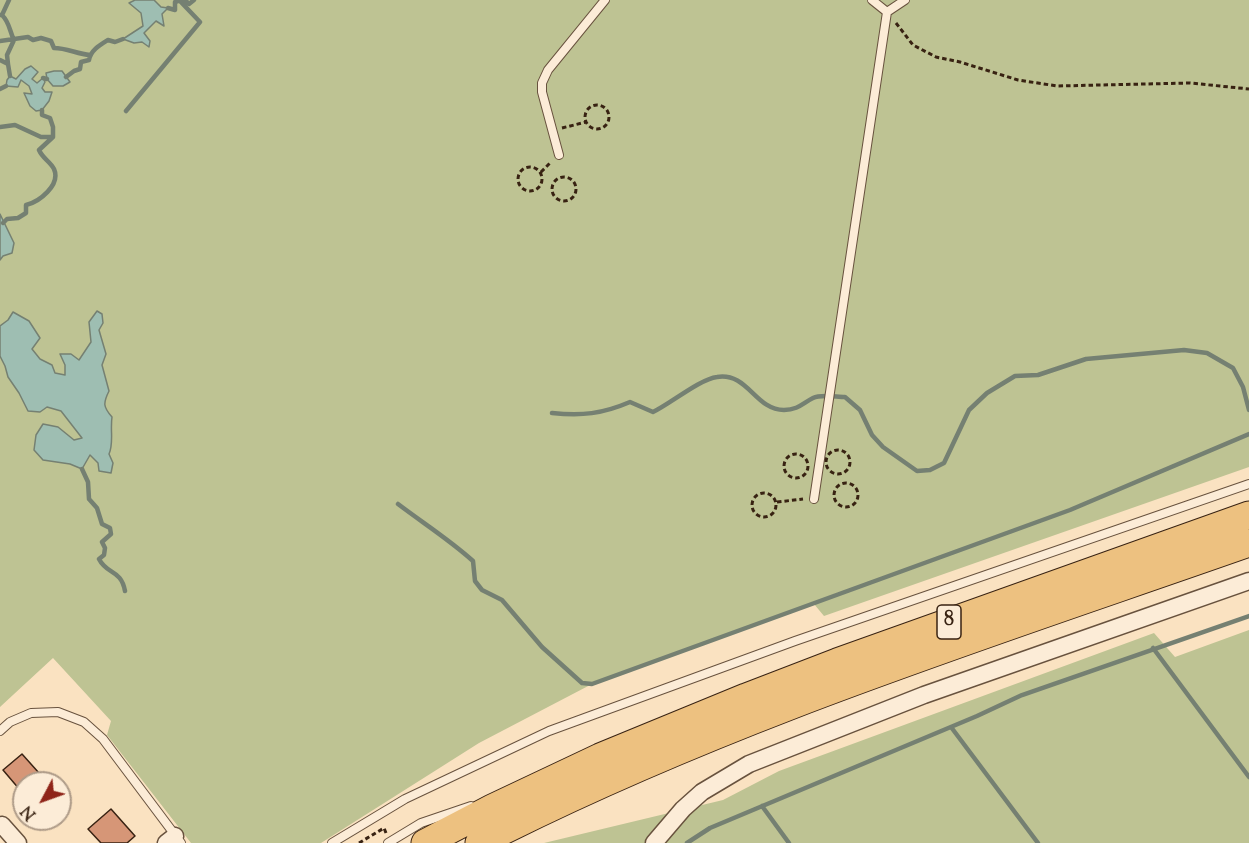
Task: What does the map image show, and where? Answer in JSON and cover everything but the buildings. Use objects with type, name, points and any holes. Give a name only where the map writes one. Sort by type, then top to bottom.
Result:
[{"type":"highway","name":"8","points":[[425,843],[492,808],[600,757],[746,697],[859,654],[1249,515]]},
{"type":"highway","name":"8","points":[[480,843],[601,784],[745,723],[946,649],[1249,543]]},
{"type":"street","points":[[654,843],[683,809],[702,792],[749,764],[924,695],[1249,581]]},
{"type":"street","points":[[2,825],[18,843]]},
{"type":"lane","points":[[559,155],[542,92],[542,83],[548,70],[605,0]]},
{"type":"lane","points":[[872,0],[887,12]]},
{"type":"lane","points":[[814,499],[887,12],[905,0]]},
{"type":"lane","points":[[332,843],[405,799],[549,731],[795,641],[1249,484]]},
{"type":"lane","points":[[0,731],[10,722],[31,713],[58,712],[84,722],[103,740],[174,841]]},
{"type":"lane","points":[[387,843],[420,823],[446,813],[477,805],[492,808]]},
{"type":"path","points":[[887,12],[914,45],[936,57],[1018,80],[1057,86],[1190,83],[1249,88]]},
{"type":"path","points":[[592,105],[601,105],[609,114],[608,122],[603,128],[591,128],[586,122],[585,114],[592,105]]},
{"type":"path","points":[[552,131],[586,122]]},
{"type":"path","points":[[530,167],[541,172],[543,180],[539,188],[532,191],[522,188],[518,181],[522,170],[530,167]]},
{"type":"path","points":[[567,177],[574,182],[576,190],[572,198],[561,201],[552,194],[552,187],[559,178],[567,177]]},
{"type":"path","points":[[833,450],[841,450],[848,455],[850,463],[843,473],[835,474],[826,467],[826,459],[833,450]]},
{"type":"path","points":[[795,454],[806,459],[808,467],[801,477],[794,478],[787,475],[784,464],[788,457],[795,454]]},
{"type":"path","points":[[845,483],[853,485],[858,496],[854,503],[847,507],[837,503],[833,496],[837,486],[845,483]]},
{"type":"path","points":[[764,492],[771,495],[776,502],[773,513],[766,517],[755,513],[752,506],[756,496],[764,492]]},
{"type":"path","points":[[776,502],[814,499]]},
{"type":"green space","points":[[0,0],[1249,0],[1249,467],[824,616],[814,604],[592,684],[479,743],[321,843],[191,843],[107,735],[111,721],[53,658],[0,707]]},
{"type":"green space","points":[[1249,630],[1249,843],[544,843],[723,800],[779,771],[1154,633],[1175,657]]},
{"type":"shaded area","points":[[135,0],[154,0],[161,7],[168,8],[162,14],[164,26],[156,21],[144,33],[150,41],[149,47],[142,42],[134,43],[123,39],[143,26],[141,13],[129,3]]},
{"type":"shaded area","points":[[31,66],[38,72],[32,79],[37,83],[43,78],[45,82],[42,88],[45,92],[52,92],[42,110],[36,111],[30,106],[24,93],[32,94],[29,86],[21,80],[18,87],[6,86],[10,76],[16,79]]},
{"type":"shaded area","points":[[62,71],[70,82],[63,86],[53,86],[47,79],[46,73]]},
{"type":"shaded area","points":[[0,214],[14,243],[12,253],[3,256],[0,260]]},
{"type":"shaded area","points":[[97,311],[102,314],[103,323],[99,330],[106,354],[102,365],[109,391],[105,405],[112,417],[109,454],[113,463],[111,473],[99,471],[98,463],[90,455],[82,469],[70,464],[43,460],[34,450],[36,435],[43,424],[58,427],[74,440],[82,438],[61,411],[47,407],[40,412],[28,411],[8,377],[0,356],[0,326],[13,312],[29,321],[40,338],[32,349],[40,359],[52,365],[55,373],[65,375],[65,365],[60,354],[71,354],[79,360],[91,342],[89,322]]},
{"type":"waterway","points":[[0,15],[9,0]]},
{"type":"waterway","points":[[126,111],[200,22],[179,0]]},
{"type":"waterway","points":[[168,8],[175,10],[175,2],[181,0]]},
{"type":"waterway","points":[[185,0],[189,4],[194,0]]},
{"type":"waterway","points":[[2,15],[14,40],[7,55],[8,64]]},
{"type":"waterway","points":[[0,41],[28,37],[33,40],[41,38],[51,41],[54,48],[90,55]]},
{"type":"waterway","points":[[66,77],[80,69],[81,62],[89,60],[102,44],[108,40],[115,42],[123,39]]},
{"type":"waterway","points":[[0,60],[8,64],[10,76]]},
{"type":"waterway","points":[[43,78],[47,79]]},
{"type":"waterway","points":[[0,89],[6,86]]},
{"type":"waterway","points":[[3,223],[7,219],[18,218],[26,213],[26,205],[42,197],[52,187],[54,169],[39,150],[53,137],[53,127],[50,118],[42,115],[42,110]]},
{"type":"waterway","points":[[0,127],[15,125],[41,137],[51,137]]},
{"type":"waterway","points":[[552,413],[592,413],[630,402],[653,412],[702,382],[717,377],[728,377],[744,385],[766,404],[784,410],[793,409],[820,396],[845,397],[860,410],[872,435],[883,447],[917,471],[930,470],[944,463],[969,410],[987,393],[1015,376],[1038,375],[1086,359],[1184,350],[1207,353],[1233,368],[1243,387],[1249,410]]},
{"type":"waterway","points":[[398,504],[473,561],[475,581],[482,590],[502,600],[542,647],[582,683],[592,684],[1070,510],[1249,434]]},
{"type":"waterway","points":[[82,469],[88,482],[89,499],[97,508],[102,524],[110,528],[111,534],[102,542],[105,548],[104,555],[99,559],[106,568],[117,575],[125,591]]},
{"type":"waterway","points":[[687,843],[710,828],[1022,695],[1249,616]]},
{"type":"waterway","points":[[1153,648],[1249,777]]},
{"type":"waterway","points":[[951,727],[1038,843]]},
{"type":"waterway","points":[[762,806],[789,843]]}]
